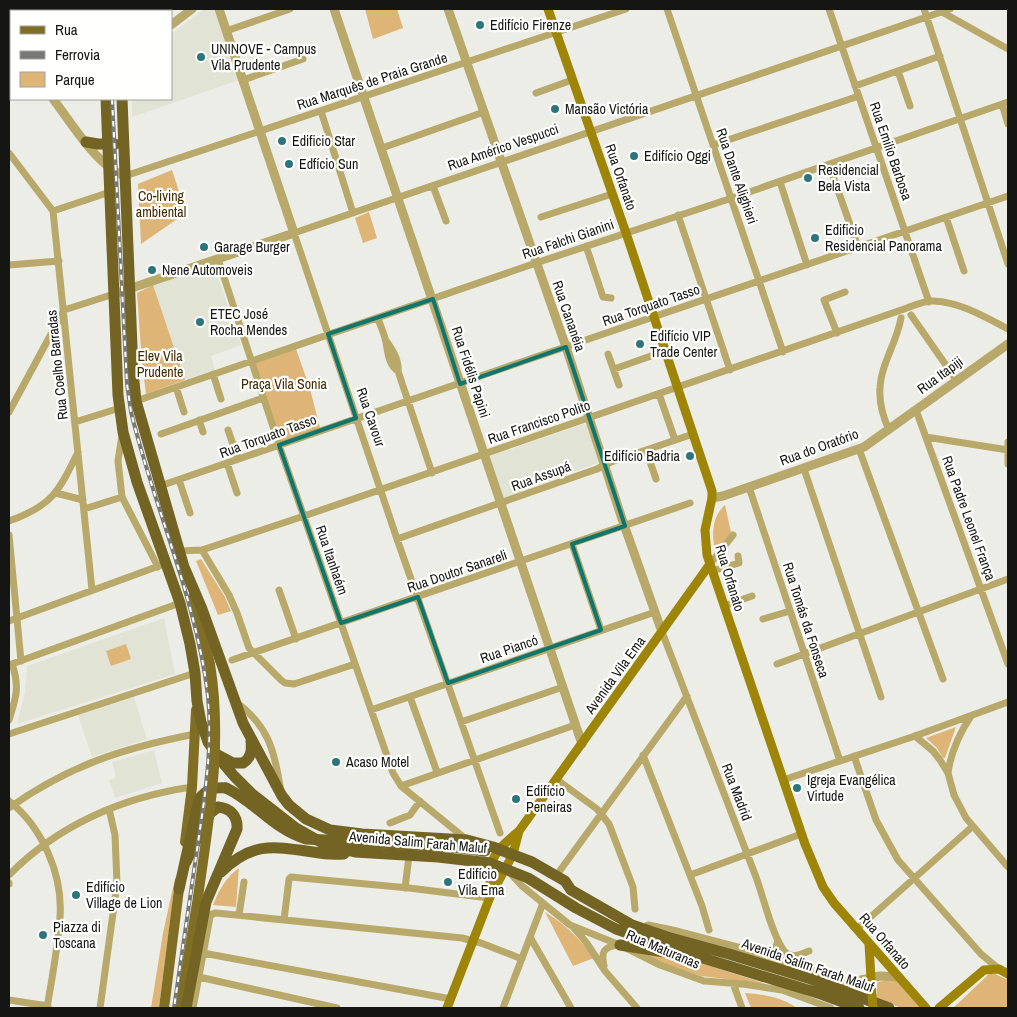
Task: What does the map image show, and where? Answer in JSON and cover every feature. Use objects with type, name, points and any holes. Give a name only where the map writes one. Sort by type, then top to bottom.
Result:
[{"type":"highway","name":"Avenida Salim Farah Maluf","points":[[106,100],[114,294],[123,432],[162,565],[180,603],[195,673],[201,722],[208,742],[234,776],[296,828],[326,845],[355,852],[470,860],[495,856]]},
{"type":"highway","name":"Avenida Salim Farah Maluf","points":[[122,100],[136,401],[184,567],[202,609],[234,700],[251,740],[282,796],[306,819],[330,830],[343,833],[467,840],[495,856]]},
{"type":"highway","points":[[86,142],[124,144]]},
{"type":"highway","points":[[217,754],[233,763],[243,763],[250,757],[252,749],[251,740]]},
{"type":"highway","points":[[179,888],[199,799],[207,790],[226,788],[278,827],[306,839],[478,849],[530,869],[571,890]]},
{"type":"highway","points":[[186,862],[210,812],[216,808],[227,809],[232,812],[237,820],[237,829],[215,878],[204,911],[186,1008]]},
{"type":"highway","points":[[215,878],[238,857],[263,848],[283,848],[334,855],[355,852]]},
{"type":"highway","name":"Avenida Salim Farah Maluf","points":[[510,861],[532,862],[565,881],[571,890],[632,925],[811,979],[889,1008]]},
{"type":"highway","name":"Avenida Salim Farah Maluf","points":[[510,861],[528,878],[576,908],[616,929],[781,981],[859,1008]]},
{"type":"highway","points":[[620,945],[662,952],[681,951]]},
{"type":"main road","name":"Rua Orfanato","points":[[548,9],[626,233],[712,491],[705,530],[705,543],[711,568],[801,834],[823,886],[834,903],[927,1007]]},
{"type":"main road","points":[[180,1008],[198,896],[215,765],[216,711],[210,664],[184,567]]},
{"type":"main road","name":"Avenida Vila Ema","points":[[490,898],[495,856],[518,831],[662,632],[711,568]]},
{"type":"main road","points":[[164,1008],[192,787],[197,701]]},
{"type":"main road","name":"Avenida Vila Ema","points":[[448,1008],[490,898],[510,861],[518,831]]},
{"type":"main road","points":[[869,944],[873,1008]]},
{"type":"main road","points":[[939,1008],[948,1004],[984,970],[999,969],[1008,974]]},
{"type":"street","points":[[172,24],[192,9]]},
{"type":"street","name":"Rua Cavour","points":[[219,9],[397,539],[500,833]]},
{"type":"street","points":[[226,31],[289,9]]},
{"type":"street","name":"Rua Fidélis Papini","points":[[334,9],[582,744]]},
{"type":"street","name":"Rua Cananéia","points":[[448,9],[566,347],[662,632]]},
{"type":"street","name":"Rua Marquês de Praia Grande","points":[[125,176],[626,9]]},
{"type":"street","name":"Rua Dante Alighieri","points":[[667,9],[783,352]]},
{"type":"street","name":"Rua Emilio Barbosa","points":[[829,9],[929,302]]},
{"type":"street","points":[[924,9],[1008,264]]},
{"type":"street","name":"Rua Américo Vespucci","points":[[64,310],[697,96],[927,17],[942,10],[950,9]]},
{"type":"street","points":[[942,10],[1008,49]]},
{"type":"street","points":[[998,43],[1008,39]]},
{"type":"street","points":[[856,86],[940,56]]},
{"type":"street","points":[[243,80],[303,60]]},
{"type":"street","points":[[898,71],[910,106]]},
{"type":"street","points":[[536,93],[572,80]]},
{"type":"street","points":[[714,145],[859,96]]},
{"type":"street","points":[[54,100],[109,168],[125,176]]},
{"type":"street","points":[[1005,103],[1008,124]]},
{"type":"street","name":"Rua Falchi Gianini","points":[[136,401],[433,298],[780,182],[1005,103]]},
{"type":"street","points":[[321,110],[353,213]]},
{"type":"street","points":[[382,148],[484,112]]},
{"type":"street","points":[[9,153],[53,210],[110,192]]},
{"type":"street","points":[[829,165],[858,247]]},
{"type":"street","points":[[780,182],[807,265]]},
{"type":"street","points":[[433,186],[446,221]]},
{"type":"street","points":[[541,218],[612,194]]},
{"type":"street","name":"Rua Torquato Tasso","points":[[160,486],[1008,196]]},
{"type":"street","name":"Rua Coelho Barradas","points":[[53,210],[92,590]]},
{"type":"street","points":[[678,215],[730,370]]},
{"type":"street","points":[[946,217],[964,271]]},
{"type":"street","points":[[586,246],[603,297],[611,298]]},
{"type":"street","name":"Rua Itanhaém","points":[[218,259],[279,445],[392,773],[400,786],[467,840]]},
{"type":"street","points":[[9,265],[59,261]]},
{"type":"street","points":[[837,333],[824,300],[845,292]]},
{"type":"street","points":[[957,381],[917,324],[900,312],[904,309],[933,301],[977,313],[1008,329]]},
{"type":"street","points":[[889,430],[880,403],[880,387],[899,329],[910,311],[904,309]]},
{"type":"street","name":"Rua Francisco Polito","points":[[179,551],[202,550],[304,516],[904,309]]},
{"type":"street","points":[[9,412],[64,310]]},
{"type":"street","points":[[378,318],[386,339],[394,351],[398,371],[432,473]]},
{"type":"street","points":[[990,357],[1008,340]]},
{"type":"street","name":"Rua Itapiji","points":[[889,430],[1008,344]]},
{"type":"street","points":[[614,369],[665,351]]},
{"type":"street","points":[[608,354],[619,385]]},
{"type":"street","points":[[213,374],[221,400]]},
{"type":"street","points":[[176,387],[184,412]]},
{"type":"street","points":[[659,394],[675,440]]},
{"type":"street","points":[[161,434],[264,398]]},
{"type":"street","points":[[76,422],[120,408]]},
{"type":"street","name":"Rua Padre Leonel França","points":[[916,410],[1008,664]]},
{"type":"street","points":[[198,420],[203,432]]},
{"type":"street","points":[[228,430],[238,459]]},
{"type":"street","name":"Rua do Oratório","points":[[712,498],[804,469],[859,449],[889,430]]},
{"type":"street","points":[[9,621],[162,565],[122,497],[118,461],[123,432]]},
{"type":"street","name":"Rua Assupá","points":[[397,539],[693,434]]},
{"type":"street","points":[[926,437],[1008,450]]},
{"type":"street","points":[[1008,442],[1008,464]]},
{"type":"street","points":[[859,449],[943,679]]},
{"type":"street","points":[[646,450],[656,480]]},
{"type":"street","points":[[9,521],[37,509],[56,493],[78,451]]},
{"type":"street","points":[[227,463],[237,493]]},
{"type":"street","points":[[804,469],[881,698]]},
{"type":"street","points":[[180,480],[190,513]]},
{"type":"street","name":"Rua Tomás da Fonseca","points":[[749,487],[840,761]]},
{"type":"street","points":[[56,493],[83,500]]},
{"type":"street","points":[[84,510],[122,497]]},
{"type":"street","name":"Rua Doutor Sanareli","points":[[232,660],[690,503]]},
{"type":"street","points":[[9,535],[21,661]]},
{"type":"street","name":"Avenida Vila Ema","points":[[711,568],[733,535]]},
{"type":"street","points":[[572,544],[601,630]]},
{"type":"street","points":[[202,550],[229,595],[249,648],[281,680],[290,684],[300,682],[355,664]]},
{"type":"street","points":[[711,568],[739,563],[738,556]]},
{"type":"street","points":[[777,664],[1008,579]]},
{"type":"street","points":[[279,590],[296,639]]},
{"type":"street","points":[[724,606],[752,596]]},
{"type":"street","points":[[9,720],[17,684],[10,665],[180,603]]},
{"type":"street","points":[[762,619],[790,611]]},
{"type":"street","name":"Rua Piancó","points":[[371,710],[655,612]]},
{"type":"street","name":"Rua Madrid","points":[[662,632],[747,854],[778,941]]},
{"type":"street","points":[[9,734],[195,673]]},
{"type":"street","points":[[461,722],[563,687]]},
{"type":"street","points":[[556,876],[687,696]]},
{"type":"street","points":[[410,697],[437,772]]},
{"type":"street","name":"Avenida Salim Farah Maluf","points":[[234,700],[256,719],[270,743],[277,763],[282,796]]},
{"type":"street","points":[[783,780],[1008,702]]},
{"type":"street","points":[[948,772],[954,745],[971,716]]},
{"type":"street","points":[[400,786],[575,724]]},
{"type":"street","points":[[9,1000],[48,1007],[60,915],[57,885],[45,843],[28,820],[10,804],[86,764],[121,751],[195,734]]},
{"type":"street","points":[[914,736],[933,751],[948,772],[954,795],[966,818],[1008,867]]},
{"type":"street","points":[[643,755],[690,875],[709,930]]},
{"type":"street","points":[[854,756],[876,820],[898,860],[981,954],[999,969]]},
{"type":"street","points":[[556,780],[601,813],[609,824],[633,888],[635,909]]},
{"type":"street","points":[[9,875],[45,843],[92,816],[133,800],[192,787]]},
{"type":"street","points":[[390,823],[410,815],[420,801]]},
{"type":"street","points":[[100,1008],[117,884],[115,835],[109,809]]},
{"type":"street","points":[[856,929],[973,826]]},
{"type":"street","points":[[690,875],[801,834]]},
{"type":"street","points":[[405,888],[409,856]]},
{"type":"street","name":"Rua Maturanas","points":[[510,861],[522,886],[570,924],[620,945],[660,965],[704,981],[782,990],[831,1008]]},
{"type":"street","points":[[284,920],[289,878],[405,888],[490,898]]},
{"type":"street","points":[[239,915],[244,882]]},
{"type":"street","points":[[510,1008],[504,1005],[543,903]]},
{"type":"street","points":[[192,1008],[210,917],[216,912],[474,940],[522,959]]},
{"type":"street","points":[[570,924],[586,942],[605,972],[637,1008]]},
{"type":"street","name":"Avenida Salim Farah Maluf","points":[[632,925],[677,932],[764,955]]},
{"type":"street","points":[[530,937],[571,1008]]},
{"type":"street","points":[[764,955],[775,949],[778,941],[790,955],[794,956],[809,950]]},
{"type":"street","points":[[605,972],[602,956],[604,950],[620,945]]},
{"type":"street","points":[[203,953],[451,999]]},
{"type":"street","points":[[981,954],[984,970]]},
{"type":"street","points":[[764,955],[847,983],[880,976],[899,977]]},
{"type":"street","points":[[199,977],[337,1008]]},
{"type":"street","points":[[733,983],[742,1008]]},
{"type":"highlighted area","points":[[433,299],[460,384],[566,347],[625,526],[572,544],[601,630],[448,683],[418,597],[341,623],[279,445],[356,418],[328,334]]},
{"type":"shaded area","name":"UNINOVE - Campus Vila Prudente","points":[[204,9],[214,9],[239,80],[132,117],[132,100],[172,100],[172,33]]},
{"type":"shaded area","name":"ETEC José Rocha Mendes","points":[[214,265],[241,345],[211,356],[215,370],[185,380],[153,285]]},
{"type":"shaded area","points":[[584,424],[587,425],[597,463],[505,498],[502,496],[489,459],[491,456]]},
{"type":"shaded area","points":[[164,618],[175,674],[17,724],[25,692],[27,666]]},
{"type":"shaded area","points":[[134,697],[147,739],[92,757],[78,715]]},
{"type":"shaded area","points":[[154,750],[162,783],[115,798],[109,780],[116,777],[112,762]]},
{"type":"green space","points":[[365,9],[397,9],[403,28],[373,39]]},
{"type":"green space","name":"Co-living ambiental","points":[[172,170],[186,213],[141,244],[138,184]]},
{"type":"green space","points":[[369,212],[377,238],[363,243],[355,218]]},
{"type":"green space","name":"Elev Vila Prudente","points":[[153,285],[185,380],[146,394],[137,293]]},
{"type":"green space","name":"Praça Vila Sonia","points":[[295,346],[310,389],[320,428],[279,443],[251,361]]},
{"type":"green space","points":[[725,505],[731,532],[715,552],[713,533],[715,521],[720,510]]},
{"type":"green space","points":[[201,559],[225,597],[231,611],[218,615],[196,561]]},
{"type":"green space","points":[[126,644],[131,659],[111,666],[106,651]]},
{"type":"green space","points":[[956,727],[945,758],[943,758],[937,748],[926,738]]},
{"type":"green space","points":[[239,868],[236,907],[213,905],[223,884]]},
{"type":"green space","points":[[176,874],[159,1008],[151,1008],[163,933]]},
{"type":"green space","points":[[545,912],[572,932],[594,958],[573,966]]},
{"type":"green space","points":[[642,953],[701,963],[766,984],[701,976],[662,963]]},
{"type":"green space","points":[[989,974],[995,974],[1008,980],[1008,1008],[953,1008]]},
{"type":"green space","points":[[895,979],[920,1008],[902,1008],[877,999],[877,982]]},
{"type":"green space","points":[[745,993],[772,997],[797,1008],[751,1008]]},
{"type":"railway","points":[[112,100],[127,384],[131,412],[194,624],[208,696],[210,733],[206,789],[174,1008]]},
{"type":"place","name":"Edifício Firenze","points":[[480,25]]},
{"type":"place","name":"UNINOVE - Campus Vila Prudente","points":[[201,57]]},
{"type":"place","name":"Mansão Victória","points":[[555,109]]},
{"type":"place","name":"Edificio Star","points":[[282,141]]},
{"type":"place","name":"Edifício Oggi","points":[[634,156]]},
{"type":"place","name":"Edfício Sun","points":[[289,164]]},
{"type":"place","name":"Residencial Bela Vista","points":[[808,178]]},
{"type":"place","name":"Edificio Residencial Panorama","points":[[815,238]]},
{"type":"place","name":"Garage Burger","points":[[204,247]]},
{"type":"place","name":"Nene Automoveis","points":[[152,270]]},
{"type":"place","name":"ETEC José Rocha Mendes","points":[[200,322]]},
{"type":"place","name":"Edifício VIP Trade Center","points":[[640,344]]},
{"type":"place","name":"Edifício Badria","points":[[690,456]]},
{"type":"place","name":"Acaso Motel","points":[[336,762]]},
{"type":"place","name":"Igreja Evangélica Virtude","points":[[797,788]]},
{"type":"place","name":"Edifício Peneiras","points":[[516,799]]},
{"type":"place","name":"Edifício Vila Ema","points":[[448,882]]},
{"type":"place","name":"Edifício Village de Lion","points":[[76,895]]},
{"type":"place","name":"Piazza di Toscana","points":[[43,935]]}]
